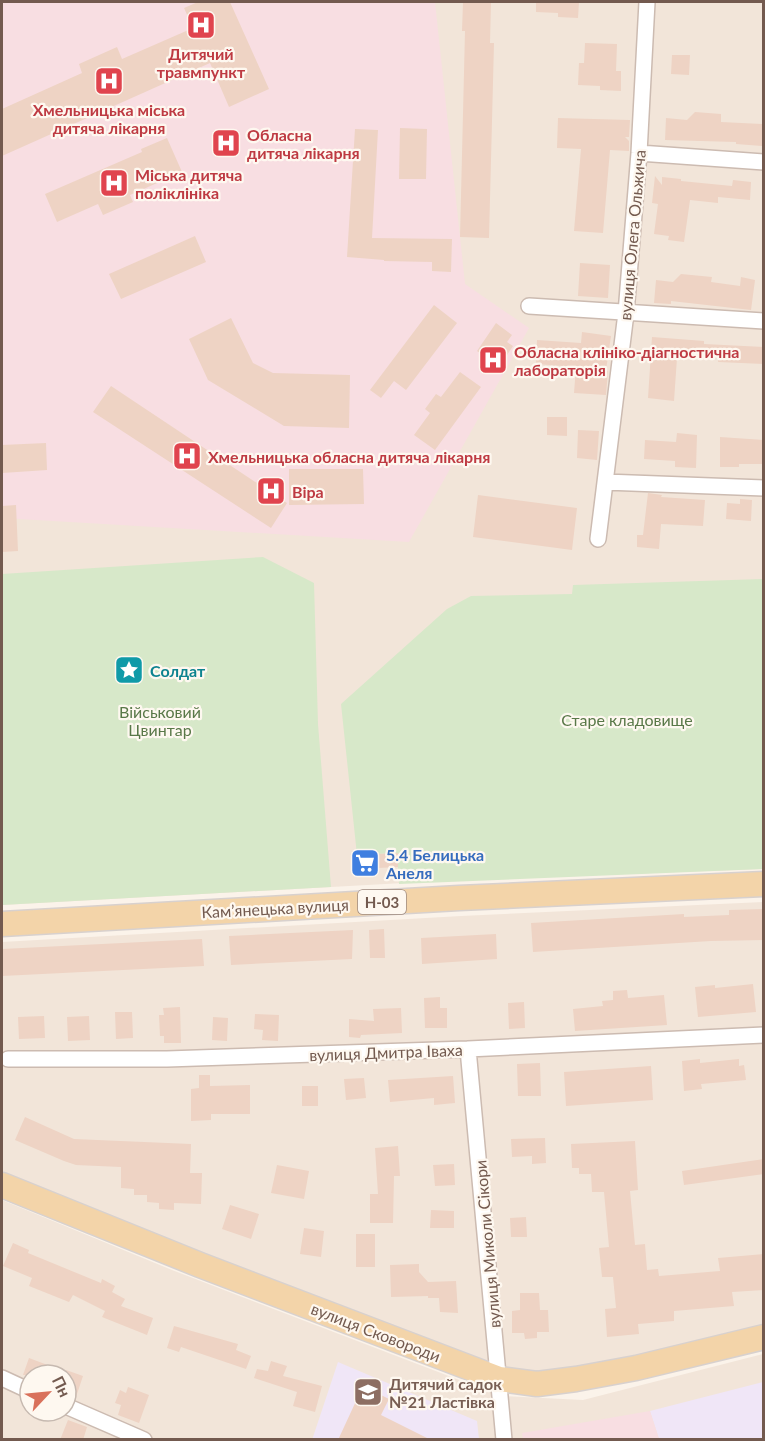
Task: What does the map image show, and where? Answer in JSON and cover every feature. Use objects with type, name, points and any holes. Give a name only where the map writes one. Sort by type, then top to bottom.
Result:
[{"type":"main road","name":"Камʼянецька вулиця","points":[[2,924],[459,898],[764,884]]},
{"type":"main road","name":"вулиця Сковороди","points":[[2,1185],[200,1265],[499,1379],[537,1384],[576,1379],[636,1368],[764,1336]]},
{"type":"street","name":"вулиця Олега Ольжича","points":[[598,539],[626,313],[639,153],[647,2]]},
{"type":"street","points":[[639,153],[764,162]]},
{"type":"street","points":[[529,306],[764,321]]},
{"type":"street","points":[[605,482],[764,488]]},
{"type":"street","name":"вулиця Дмитра Іваха","points":[[8,1059],[168,1059],[468,1049],[764,1035]]},
{"type":"street","name":"вулиця Миколи Сікори","points":[[468,1049],[504,1440]]},
{"type":"street","points":[[2,1378],[18,1385]]},
{"type":"street","points":[[78,1411],[144,1440]]},
{"type":"shaded area","points":[[2,2],[763,2],[763,869],[458,880],[2,905]]},
{"type":"shaded area","name":"Обласна дитяча лікарня","points":[[2,2],[435,2],[465,284],[529,328],[409,542],[2,518]]},
{"type":"shaded area","points":[[763,902],[763,1329],[635,1361],[537,1374],[511,1371],[2,1172],[2,942],[461,916]]},
{"type":"shaded area","points":[[2,1200],[172,1270],[501,1396],[583,1400],[763,1354],[763,1439],[2,1439]]},
{"type":"shaded area","name":"Дитячий садок №21 Ластівка","points":[[338,1362],[477,1421],[479,1439],[312,1440]]},
{"type":"shaded area","points":[[763,1382],[763,1439],[659,1439],[650,1411]]},
{"type":"shaded area","points":[[650,1411],[659,1439],[523,1439],[522,1433]]},
{"type":"green space","name":"Військовий Цвинтар","points":[[263,557],[314,583],[318,724],[331,887],[2,905],[2,574]]},
{"type":"green space","name":"Старе кладовище","points":[[763,579],[763,869],[399,884],[397,853],[357,855],[341,704],[447,609],[471,596],[572,594],[573,585]]},
{"type":"building","points":[[198,2],[230,2],[269,89],[229,107],[210,63],[2,156],[2,109],[82,73],[79,64],[117,47],[122,59],[193,28],[184,8]]},
{"type":"building","points":[[463,2],[491,2],[490,43],[494,43],[489,238],[460,237],[465,31],[462,31]]},
{"type":"building","points":[[536,2],[579,2],[578,18],[558,17],[558,13],[536,12]]},
{"type":"building","points":[[585,43],[617,44],[616,71],[621,71],[621,91],[600,90],[600,86],[578,85],[579,63],[584,63]]},
{"type":"building","points":[[672,55],[690,55],[689,75],[671,74]]},
{"type":"building","points":[[695,112],[721,114],[721,122],[762,124],[762,146],[736,144],[736,142],[665,140],[666,118],[687,120]]},
{"type":"building","points":[[558,118],[630,120],[629,137],[625,137],[629,141],[629,151],[610,150],[603,233],[574,231],[581,149],[557,148]]},
{"type":"building","points":[[400,128],[427,129],[426,179],[399,179]]},
{"type":"building","points":[[355,129],[378,130],[372,238],[452,239],[451,272],[432,271],[432,262],[384,261],[347,257]]},
{"type":"building","points":[[167,138],[182,172],[130,195],[133,202],[103,215],[98,204],[57,222],[45,194],[142,152],[141,149]]},
{"type":"building","points":[[655,176],[662,185],[662,177],[732,186],[733,180],[751,182],[750,200],[718,197],[718,203],[690,200],[684,242],[668,240],[669,236],[654,234],[658,204],[652,203]]},
{"type":"building","points":[[195,236],[206,262],[121,299],[109,274]]},
{"type":"building","points":[[580,263],[610,265],[608,298],[578,296]]},
{"type":"building","points":[[681,274],[712,277],[711,282],[740,286],[741,277],[755,280],[751,310],[671,301],[671,304],[654,303],[656,280],[673,282]]},
{"type":"building","points":[[434,305],[457,323],[406,390],[394,381],[381,398],[370,390]]},
{"type":"building","points":[[231,318],[253,363],[273,373],[350,375],[349,428],[284,426],[208,380],[189,339]]},
{"type":"building","points":[[496,323],[512,335],[507,342],[513,346],[499,367],[477,351]]},
{"type":"building","points":[[582,332],[611,336],[606,370],[608,371],[606,395],[574,393],[576,367],[536,364],[537,340],[581,343]]},
{"type":"building","points":[[652,337],[704,341],[704,344],[764,347],[764,364],[718,362],[719,357],[673,354],[677,358],[674,401],[648,398]]},
{"type":"building","points":[[460,372],[481,387],[435,450],[414,435],[430,413],[425,409],[436,394],[441,397]]},
{"type":"building","points":[[111,386],[287,503],[271,528],[93,412]]},
{"type":"building","points":[[547,417],[567,417],[567,436],[547,435]]},
{"type":"building","points":[[578,430],[599,431],[597,460],[577,458]]},
{"type":"building","points":[[677,433],[697,435],[696,468],[675,467],[675,461],[644,459],[645,440],[676,442]]},
{"type":"building","points":[[720,437],[764,440],[764,464],[720,467]]},
{"type":"building","points":[[46,443],[47,470],[2,473],[2,445]]},
{"type":"building","points":[[289,469],[363,469],[364,504],[289,505]]},
{"type":"building","points":[[648,493],[662,495],[661,497],[705,500],[703,526],[661,524],[659,549],[637,547],[637,535],[643,535]]},
{"type":"building","points":[[478,495],[577,508],[572,550],[473,537]]},
{"type":"building","points":[[740,499],[752,500],[751,521],[726,519],[727,503],[740,504]]},
{"type":"building","points":[[16,505],[18,551],[2,552],[2,506]]},
{"type":"building","points":[[398,853],[398,867],[358,869],[357,855]]},
{"type":"building","points":[[764,909],[764,940],[533,952],[531,923],[684,914],[684,917],[729,915],[729,910]]},
{"type":"building","points":[[384,929],[385,958],[370,958],[369,930]]},
{"type":"building","points":[[353,930],[352,959],[231,965],[229,936]]},
{"type":"building","points":[[496,934],[497,959],[422,964],[421,938]]},
{"type":"building","points":[[202,939],[204,966],[2,976],[2,949]]},
{"type":"building","points":[[753,984],[756,1012],[698,1017],[695,987],[715,985],[715,988]]},
{"type":"building","points":[[627,990],[628,998],[664,995],[667,1025],[575,1031],[573,1009],[603,1006],[602,1001],[613,1000],[613,991]]},
{"type":"building","points":[[440,997],[440,1008],[447,1008],[447,1028],[425,1028],[424,998]]},
{"type":"building","points":[[524,1002],[525,1028],[509,1029],[508,1003]]},
{"type":"building","points":[[180,1007],[181,1043],[164,1043],[164,1036],[160,1036],[159,1015],[164,1015],[163,1008]]},
{"type":"building","points":[[401,1008],[402,1033],[361,1035],[360,1038],[349,1037],[349,1019],[374,1021],[373,1009]]},
{"type":"building","points":[[115,1012],[132,1012],[133,1038],[116,1039]]},
{"type":"building","points":[[255,1014],[279,1015],[278,1041],[262,1040],[263,1030],[254,1029]]},
{"type":"building","points":[[44,1016],[45,1038],[19,1039],[18,1017]]},
{"type":"building","points":[[89,1016],[90,1040],[68,1041],[67,1017]]},
{"type":"building","points":[[213,1017],[228,1018],[227,1041],[212,1040]]},
{"type":"building","points":[[700,1059],[700,1063],[739,1059],[739,1066],[744,1065],[746,1080],[701,1084],[702,1089],[684,1091],[682,1061]]},
{"type":"building","points":[[540,1063],[541,1096],[518,1096],[517,1064]]},
{"type":"building","points":[[651,1066],[653,1100],[566,1106],[564,1072]]},
{"type":"building","points":[[199,1075],[210,1075],[210,1086],[250,1085],[250,1114],[211,1114],[211,1120],[191,1121],[191,1089],[199,1088]]},
{"type":"building","points":[[453,1076],[455,1103],[434,1105],[434,1098],[390,1102],[388,1080]]},
{"type":"building","points":[[364,1078],[366,1098],[346,1100],[344,1079]]},
{"type":"building","points":[[302,1086],[318,1086],[318,1106],[302,1106]]},
{"type":"building","points":[[25,1117],[74,1139],[191,1144],[190,1173],[202,1173],[201,1204],[174,1203],[174,1210],[159,1209],[159,1203],[147,1202],[147,1195],[134,1195],[134,1189],[121,1188],[121,1167],[76,1165],[15,1140]]},
{"type":"building","points":[[545,1138],[546,1163],[532,1164],[532,1156],[512,1157],[511,1139]]},
{"type":"building","points":[[635,1141],[638,1190],[630,1191],[635,1245],[645,1244],[647,1270],[658,1269],[659,1276],[720,1271],[718,1258],[764,1254],[764,1290],[732,1292],[734,1306],[674,1311],[674,1321],[638,1324],[639,1334],[607,1337],[605,1309],[616,1308],[613,1277],[602,1277],[599,1248],[609,1247],[604,1192],[592,1192],[591,1174],[579,1174],[579,1168],[572,1168],[571,1144]]},
{"type":"building","points":[[398,1146],[400,1176],[394,1176],[393,1223],[370,1223],[370,1194],[378,1194],[375,1148]]},
{"type":"building","points":[[764,1159],[764,1174],[684,1185],[682,1171]]},
{"type":"building","points":[[454,1164],[455,1185],[435,1186],[433,1165]]},
{"type":"building","points":[[277,1165],[309,1171],[304,1199],[271,1193]]},
{"type":"building","points":[[230,1205],[259,1214],[251,1239],[222,1229]]},
{"type":"building","points":[[431,1210],[454,1211],[454,1228],[430,1228]]},
{"type":"building","points":[[526,1217],[527,1237],[511,1237],[510,1218]]},
{"type":"building","points":[[304,1228],[324,1231],[321,1257],[300,1254]]},
{"type":"building","points":[[356,1234],[375,1234],[375,1267],[356,1267]]},
{"type":"building","points":[[13,1243],[29,1250],[28,1253],[101,1283],[102,1279],[115,1286],[112,1292],[125,1299],[121,1306],[153,1318],[147,1335],[102,1317],[105,1311],[73,1295],[69,1302],[29,1286],[32,1278],[3,1266]]},
{"type":"building","points":[[419,1264],[419,1272],[428,1282],[456,1281],[458,1313],[440,1312],[439,1298],[391,1297],[390,1265]]},
{"type":"building","points":[[520,1293],[539,1293],[540,1310],[548,1310],[549,1332],[537,1332],[537,1338],[525,1339],[524,1333],[512,1333],[512,1311],[520,1310]]},
{"type":"building","points":[[174,1326],[238,1344],[236,1350],[251,1356],[246,1369],[181,1347],[179,1352],[167,1348]]},
{"type":"building","points":[[29,1358],[42,1363],[27,1363]]},
{"type":"building","points":[[271,1361],[287,1366],[283,1376],[322,1386],[315,1412],[293,1406],[297,1392],[254,1378],[257,1369],[268,1371]]},
{"type":"building","points":[[78,1374],[83,1376],[78,1391]]},
{"type":"building","points":[[363,1386],[389,1399],[381,1415],[431,1440],[338,1440]]},
{"type":"building","points":[[128,1387],[149,1395],[139,1423],[118,1415],[121,1405],[115,1403],[120,1390],[126,1393]]},
{"type":"building","points":[[67,1423],[76,1423],[87,1427],[83,1440],[60,1440]]},
{"type":"place","name":"Дитячий травмпункт","points":[[201,25]]},
{"type":"place","name":"Хмельницька міська дитяча лікарня","points":[[109,81]]},
{"type":"place","name":"Обласна дитяча лікарня","points":[[226,143]]},
{"type":"place","name":"Міська дитяча поліклініка","points":[[114,183]]},
{"type":"place","name":"Обласна клініко-діагностична лабораторія","points":[[493,360]]},
{"type":"place","name":"Хмельницька обласна дитяча лікарня","points":[[187,456]]},
{"type":"place","name":"Віра","points":[[271,491]]},
{"type":"place","name":"Солдат","points":[[129,670]]},
{"type":"place","name":"5.4 Белицька Анеля","points":[[365,863]]},
{"type":"place","name":"Дитячий садок №21 Ластівка","points":[[368,1392]]}]
